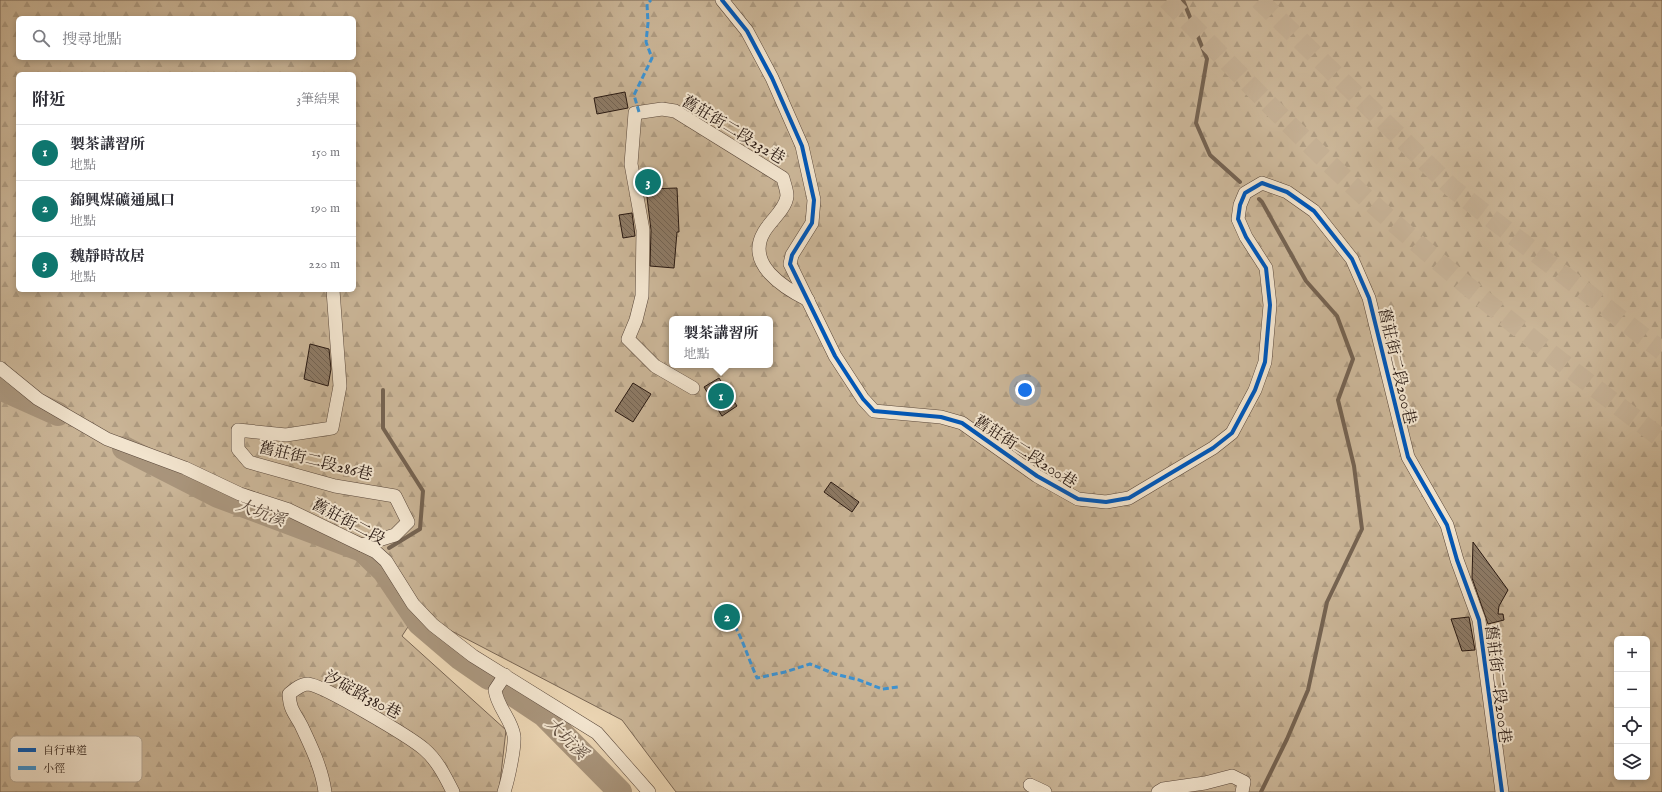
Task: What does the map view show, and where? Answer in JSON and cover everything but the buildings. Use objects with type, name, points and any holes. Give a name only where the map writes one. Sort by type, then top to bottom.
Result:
[{"type":"street","points":[[722,0],[747,31],[772,78],[802,146],[814,200],[812,223],[792,255],[790,264],[808,300]]},
{"type":"street","name":"舊莊街二段232巷","points":[[693,388],[655,366],[628,339],[636,320],[642,296],[643,230],[631,164],[634,113],[662,109],[675,111],[783,178],[787,196],[778,216],[764,232],[760,244],[762,261],[770,275],[786,289],[808,300]]},
{"type":"street","name":"舊莊街二段200巷","points":[[808,300],[835,356],[863,399],[874,411],[940,417],[962,422],[1038,476],[1078,499],[1106,502],[1129,498],[1213,448],[1232,434],[1255,390],[1265,362],[1270,305],[1266,268],[1246,237],[1238,219],[1240,205],[1245,193],[1262,183],[1287,192],[1314,211],[1352,260],[1369,298],[1408,457],[1447,525],[1457,560],[1479,620],[1502,792]]},
{"type":"street","name":"舊莊街二段286巷","points":[[333,292],[340,386],[332,428],[286,435],[238,430],[238,449],[249,462],[335,486],[395,496],[408,522],[395,535],[362,545]]},
{"type":"street","name":"舊莊街二段","points":[[0,368],[38,399],[107,439],[185,468],[240,494],[289,510],[376,552],[386,561],[413,604],[433,625],[474,656],[597,733],[648,792]]},
{"type":"street","points":[[504,792],[509,777],[514,736],[497,701],[495,690],[505,675]]},
{"type":"street","name":"汐碇路380巷","points":[[325,792],[324,783],[314,754],[290,707],[289,694],[296,688],[308,684],[325,691],[364,712],[423,748],[436,762],[453,792]]},
{"type":"street","points":[[1158,792],[1162,789],[1205,783],[1232,776],[1244,782],[1242,792]]},
{"type":"street","points":[[1030,785],[1045,792]]},
{"type":"green space","points":[[0,0],[1662,0],[1662,792],[676,792],[622,720],[417,613],[402,636],[506,730],[499,792],[0,792]]},
{"type":"waterway","points":[[1183,0],[1207,59],[1196,123],[1210,155],[1240,182]]},
{"type":"waterway","points":[[1259,199],[1306,281],[1337,316],[1353,359],[1338,400],[1354,466],[1362,529],[1327,602],[1308,690],[1287,739],[1261,792]]},
{"type":"waterway","name":"大坑溪","points":[[0,388],[58,414]]},
{"type":"waterway","points":[[383,390],[383,428],[423,491],[420,529],[389,548]]},
{"type":"waterway","name":"大坑溪","points":[[124,448],[218,496],[362,550],[384,571],[419,623],[460,658],[489,678]]},
{"type":"waterway","name":"大坑溪","points":[[508,691],[544,715],[620,792]]},
{"type":"tunnel","points":[[1167,0],[1316,151],[1378,209],[1503,315],[1662,439]]},
{"type":"tunnel","points":[[1259,0],[1452,188],[1662,351]]},
{"type":"marked path","points":[[639,112],[634,95],[652,58],[646,42],[648,23],[647,4],[651,0]]},
{"type":"marked path","points":[[730,618],[757,678],[785,672],[810,664],[835,674],[859,680],[882,689],[898,687]]},
{"type":"cycle path","points":[[722,0],[747,31],[772,78],[802,146],[814,200],[812,223],[792,255],[790,264],[835,356],[863,399],[874,411],[941,417],[962,423],[1037,476],[1078,499],[1106,502],[1129,498],[1213,448],[1232,433],[1255,390],[1265,362],[1270,305],[1266,268],[1246,237],[1238,219],[1240,205],[1245,193],[1262,183],[1287,192],[1314,211],[1352,259],[1369,298],[1408,457],[1447,525],[1457,560],[1479,620],[1502,792]]},
{"type":"place","name":"魏靜時故居","points":[[648,182]]},
{"type":"place","name":"製茶講習所","points":[[721,396]]},
{"type":"place","name":"錦興煤礦通風口","points":[[727,617]]}]
